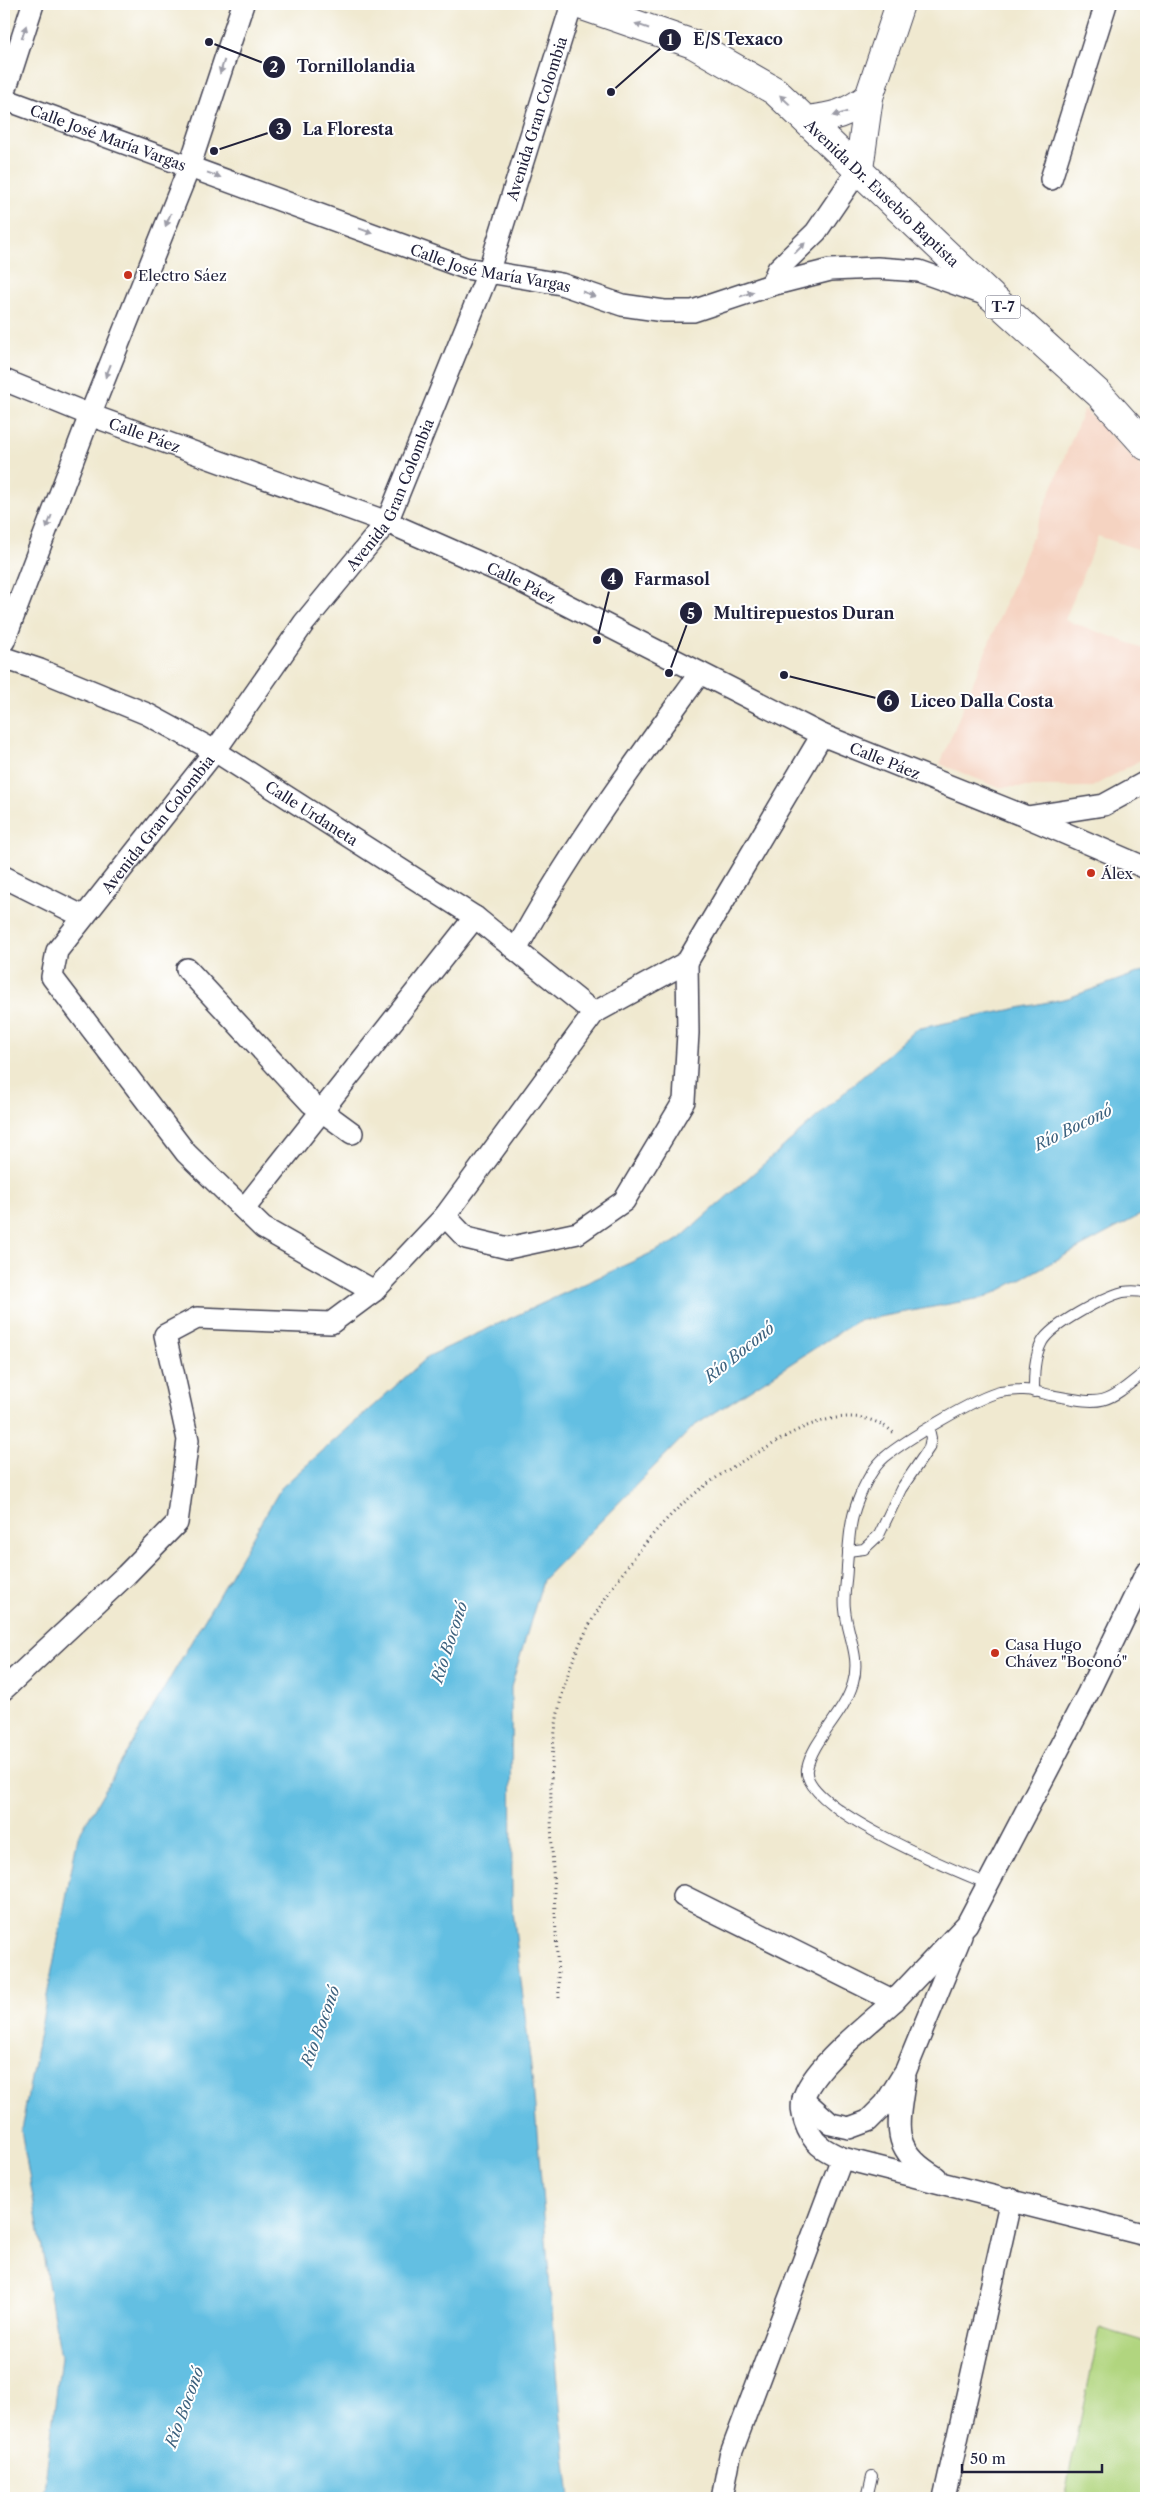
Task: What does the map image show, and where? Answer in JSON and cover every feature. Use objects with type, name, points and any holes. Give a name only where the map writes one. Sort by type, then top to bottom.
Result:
[{"type":"main road","name":"Avenida Dr. Eusebio Baptista","points":[[577,4],[693,44],[775,91],[992,297],[1100,395],[1146,446]]},
{"type":"main road","points":[[859,170],[869,97],[900,4]]},
{"type":"main road","points":[[806,120],[843,114],[869,97]]},
{"type":"street","points":[[4,94],[33,4]]},
{"type":"street","points":[[4,641],[90,415],[190,165],[243,4]]},
{"type":"street","name":"Avenida Gran Colombia","points":[[374,1291],[263,1228],[186,1153],[52,977],[57,951],[82,916],[215,750],[304,623],[387,522],[488,274],[572,4]]},
{"type":"street","points":[[1051,178],[1106,4]]},
{"type":"street","name":"Calle José María Vargas","points":[[4,98],[465,268],[488,274],[516,276],[561,284],[622,305],[664,311],[693,311],[771,285],[830,270],[877,268],[918,271],[992,297]]},
{"type":"street","points":[[771,285],[778,270],[816,232],[859,170]]},
{"type":"street","name":"Calle Páez","points":[[4,380],[90,415],[387,522],[510,576],[822,735],[1027,817],[1146,868]]},
{"type":"street","name":"Calle Urdaneta","points":[[4,658],[40,670],[147,714],[215,750],[475,917],[594,1013]]},
{"type":"street","points":[[516,950],[536,913],[581,841],[700,673]]},
{"type":"street","points":[[4,1689],[126,1575],[177,1523],[188,1440],[165,1335],[197,1318],[332,1323],[374,1291],[445,1216],[594,1013],[687,962],[822,735]]},
{"type":"street","points":[[1027,817],[1104,805],[1146,782]]},
{"type":"street","points":[[4,877],[82,916]]},
{"type":"street","points":[[244,1209],[475,917]]},
{"type":"street","points":[[445,1216],[466,1238],[508,1248],[578,1233],[624,1201],[684,1102],[688,1033],[687,962]]},
{"type":"street","points":[[187,969],[321,1111],[352,1133]]},
{"type":"street","points":[[803,2099],[831,2124],[849,2128],[868,2121],[885,2104],[906,2070],[967,1924],[1092,1685],[1146,1573]]},
{"type":"street","points":[[683,1896],[894,2001]]},
{"type":"street","points":[[967,1924],[894,2001],[822,2068],[809,2085],[803,2099],[802,2113],[809,2134],[822,2150],[842,2158],[1011,2199],[1146,2235]]},
{"type":"street","points":[[906,2070],[898,2134],[908,2154],[920,2167],[949,2185]]},
{"type":"street","points":[[722,2498],[730,2456],[842,2158]]},
{"type":"street","points":[[944,2498],[1011,2199]]},
{"type":"lane","points":[[1034,1392],[1037,1354],[1043,1341],[1053,1330],[1109,1296],[1125,1292],[1146,1293]]},
{"type":"lane","points":[[988,1884],[930,1860],[876,1832],[826,1801],[808,1780],[807,1769],[815,1749],[842,1709],[856,1674],[854,1646],[844,1607],[852,1519],[869,1476],[884,1458],[978,1401],[999,1392],[1024,1390],[1080,1402],[1101,1401],[1111,1398],[1146,1371]]},
{"type":"lane","points":[[848,1551],[864,1549],[879,1535],[900,1489],[929,1448],[930,1429]]},
{"type":"lane","points":[[867,2498],[872,2476]]},
{"type":"path","points":[[560,1998],[551,1826],[551,1764],[559,1704],[567,1676],[581,1640],[599,1607],[631,1562],[678,1508],[710,1482],[784,1437],[813,1422],[852,1417],[882,1424],[896,1435],[903,1445]]},
{"type":"shaded area","points":[[1084,409],[1146,471],[1146,552],[1098,536],[1065,620],[1146,649],[1146,757],[1092,787],[997,787],[940,764]]},
{"type":"green space","points":[[1100,2328],[1146,2342],[1146,2498],[1064,2498]]},
{"type":"water","name":"Río Boconó","points":[[1146,970],[1146,1212],[987,1297],[857,1321],[694,1426],[543,1580],[511,1687],[512,1902],[533,2085],[561,2417],[570,2498],[43,2498],[61,2357],[21,2130],[78,1836],[281,1488],[429,1356],[677,1241],[916,1029],[1068,998]]},
{"type":"place","name":"Tornillolandia","points":[[209,42]]},
{"type":"place","name":"E/S Texaco","points":[[611,92]]},
{"type":"place","name":"La Floresta","points":[[214,151]]},
{"type":"place","name":"Electro Sáez","points":[[128,275]]},
{"type":"place","name":"Farmasol","points":[[597,640]]},
{"type":"place","name":"Multirepuestos Duran","points":[[669,673]]},
{"type":"place","name":"Liceo Dalla Costa","points":[[784,675]]},
{"type":"place","name":"Álex","points":[[1091,873]]},
{"type":"place","name":"Casa Hugo Chávez \"Boconó\"","points":[[995,1653]]}]
